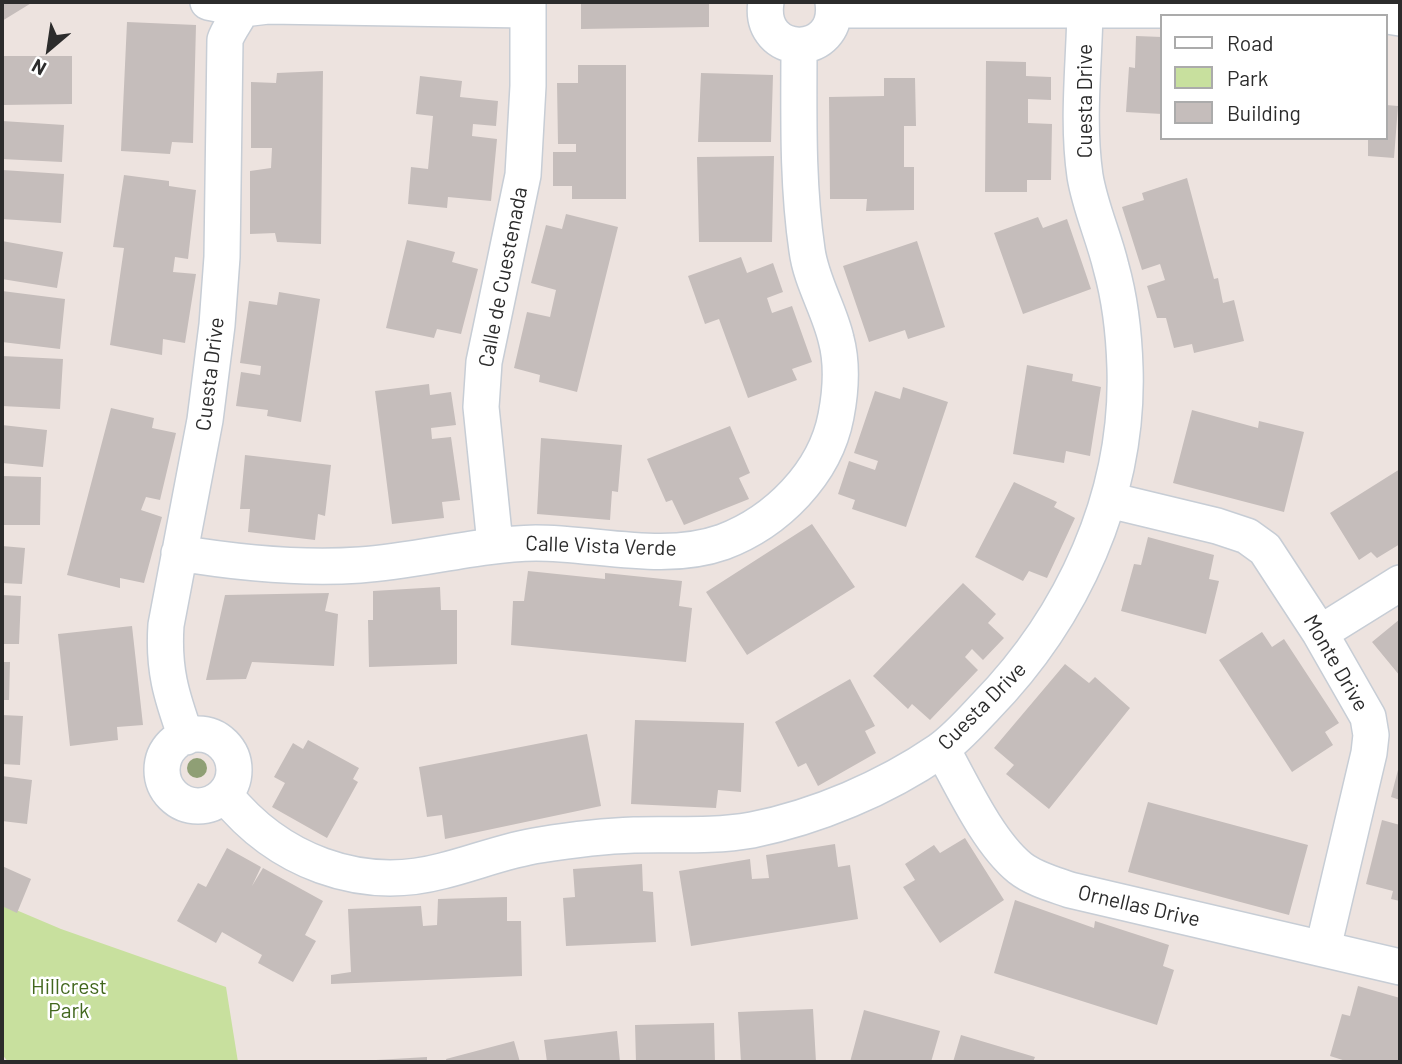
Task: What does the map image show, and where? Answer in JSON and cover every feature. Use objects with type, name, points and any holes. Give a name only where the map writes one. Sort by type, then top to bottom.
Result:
[{"type":"street","points":[[208,2],[243,6],[527,6]]},
{"type":"street","points":[[766,2],[764,13],[772,33],[789,44],[799,46],[824,36],[834,19],[834,6],[1085,11],[1307,6],[1381,14]]},
{"type":"street","name":"Cuesta Drive","points":[[186,737],[169,690],[164,659],[179,553],[205,420],[217,325],[222,257],[225,40],[230,24],[243,6]]},
{"type":"street","name":"Calle de Cuestenada","points":[[495,544],[481,407],[484,362],[523,175],[528,97],[527,6]]},
{"type":"street","name":"Cuesta Drive","points":[[225,795],[247,822],[291,853],[348,873],[383,877],[415,876],[541,845],[630,835],[693,835],[751,830],[809,814],[863,793],[942,749],[1007,685],[1059,614],[1084,565],[1109,500],[1120,450],[1125,368],[1121,312],[1112,269],[1086,181],[1082,126],[1085,11]]},
{"type":"street","name":"Calle Vista Verde","points":[[179,553],[289,566],[359,565],[495,544],[572,544],[678,551],[720,543],[755,528],[780,509],[823,453],[835,420],[842,378],[837,340],[808,255],[802,210],[799,46]]},
{"type":"street","name":"Monte Drive","points":[[1109,500],[1247,536],[1273,558],[1368,717],[1371,735],[1324,948]]},
{"type":"street","points":[[1320,633],[1400,583]]},
{"type":"street","points":[[202,734],[216,739],[228,750],[234,765],[233,781],[225,795],[201,806],[188,805],[175,797],[166,786],[162,771],[165,757],[173,744],[186,737],[202,734]]},
{"type":"street","name":"Ornellas Drive","points":[[942,749],[1000,847],[1019,867],[1035,877],[1070,890],[1400,967]]},
{"type":"green space","name":"Hillcrest Park","points":[[2,904],[61,929],[226,987],[238,1062],[8,1062],[2,1054]]},
{"type":"building","points":[[2,2],[33,2],[2,21]]},
{"type":"building","points":[[581,2],[709,2],[709,27],[581,29]]},
{"type":"building","points":[[127,22],[196,25],[193,143],[172,142],[170,154],[121,151]]},
{"type":"building","points":[[1136,36],[1160,37],[1160,114],[1126,112],[1129,67],[1135,68]]},
{"type":"building","points":[[4,56],[72,56],[72,104],[2,105]]},
{"type":"building","points":[[986,61],[1026,62],[1026,76],[1051,77],[1051,100],[1028,99],[1028,123],[1052,124],[1051,180],[1027,180],[1027,192],[985,192]]},
{"type":"building","points":[[578,65],[626,65],[626,199],[572,199],[572,186],[553,186],[553,152],[576,152],[576,144],[558,144],[557,83],[578,83]]},
{"type":"building","points":[[323,71],[321,244],[277,242],[275,233],[250,234],[250,171],[271,168],[272,148],[251,148],[251,82],[276,83],[277,73]]},
{"type":"building","points":[[701,73],[773,75],[771,142],[698,142]]},
{"type":"building","points":[[420,76],[462,81],[460,97],[498,101],[496,126],[473,124],[472,136],[497,139],[491,201],[448,197],[447,208],[408,204],[411,167],[428,169],[433,116],[416,114]]},
{"type":"building","points":[[884,78],[915,78],[916,126],[904,126],[904,167],[914,167],[914,210],[866,211],[867,199],[830,199],[829,97],[884,96]]},
{"type":"building","points":[[1388,105],[1398,106],[1394,158],[1368,156],[1368,140],[1388,140]]},
{"type":"building","points":[[2,121],[64,125],[62,162],[2,159]]},
{"type":"building","points":[[774,156],[772,242],[699,242],[697,157]]},
{"type":"building","points":[[2,170],[64,174],[61,223],[2,219]]},
{"type":"building","points":[[124,175],[169,181],[169,186],[196,190],[188,259],[175,257],[173,272],[196,274],[185,343],[163,339],[162,355],[110,345],[124,248],[113,247]]},
{"type":"building","points":[[1187,178],[1214,279],[1218,278],[1223,303],[1234,300],[1244,341],[1194,353],[1192,344],[1174,348],[1166,318],[1157,318],[1147,286],[1165,280],[1160,264],[1142,270],[1122,207],[1144,200],[1142,193]]},
{"type":"building","points":[[566,214],[618,227],[577,392],[539,382],[540,375],[514,368],[527,312],[550,317],[556,290],[531,283],[546,225],[562,229]]},
{"type":"building","points":[[1038,217],[1043,228],[1067,219],[1091,289],[1023,314],[994,233]]},
{"type":"building","points":[[407,240],[455,252],[452,262],[478,269],[461,334],[437,329],[434,338],[386,328]]},
{"type":"building","points":[[2,241],[63,252],[57,288],[2,279]]},
{"type":"building","points":[[917,241],[945,327],[908,339],[905,330],[869,342],[843,266]]},
{"type":"building","points":[[741,257],[747,273],[773,263],[783,292],[767,298],[772,313],[792,306],[812,362],[792,369],[797,380],[748,398],[719,319],[705,324],[688,276]]},
{"type":"building","points":[[2,291],[65,299],[60,349],[2,342]]},
{"type":"building","points":[[279,292],[320,299],[301,422],[267,416],[268,410],[236,406],[241,372],[260,375],[261,366],[240,363],[249,301],[277,305]]},
{"type":"building","points":[[2,356],[63,359],[60,409],[2,406]]},
{"type":"building","points":[[1027,365],[1073,374],[1072,381],[1101,387],[1090,456],[1066,451],[1064,463],[1013,454]]},
{"type":"building","points":[[429,384],[430,395],[451,392],[456,425],[431,428],[432,439],[451,437],[460,500],[442,502],[444,518],[392,524],[375,391]]},
{"type":"building","points":[[903,387],[948,402],[906,527],[852,509],[855,500],[838,494],[849,461],[875,470],[878,461],[854,453],[875,391],[900,399]]},
{"type":"building","points":[[111,408],[154,418],[152,428],[176,433],[160,500],[146,497],[141,510],[162,517],[144,583],[120,578],[120,588],[67,575]]},
{"type":"building","points":[[1192,410],[1258,428],[1259,421],[1304,432],[1284,512],[1173,483]]},
{"type":"building","points":[[2,425],[47,430],[43,467],[2,463]]},
{"type":"building","points":[[730,426],[750,473],[739,478],[749,499],[684,525],[672,500],[666,502],[647,459]]},
{"type":"building","points":[[541,438],[622,445],[618,492],[612,491],[610,520],[537,514]]},
{"type":"building","points":[[245,455],[331,465],[325,516],[318,514],[315,540],[248,532],[250,509],[240,509]]},
{"type":"building","points":[[1400,469],[1400,544],[1377,558],[1371,552],[1359,560],[1330,513]]},
{"type":"building","points":[[2,476],[41,477],[40,525],[2,525]]},
{"type":"building","points":[[1014,482],[1057,502],[1054,507],[1075,518],[1047,578],[1029,571],[1023,581],[975,557]]},
{"type":"building","points":[[812,524],[855,587],[747,655],[706,592]]},
{"type":"building","points":[[1148,537],[1214,555],[1209,579],[1219,581],[1206,634],[1121,611],[1134,564],[1141,565]]},
{"type":"building","points":[[2,546],[25,548],[22,584],[2,583]]},
{"type":"building","points":[[528,571],[605,579],[605,573],[682,581],[679,606],[692,608],[686,662],[511,645],[513,601],[524,601]]},
{"type":"building","points":[[963,583],[996,614],[988,623],[1004,638],[983,660],[972,649],[965,657],[978,670],[930,720],[912,704],[908,709],[873,676]]},
{"type":"building","points":[[440,587],[441,610],[457,610],[457,664],[369,667],[368,620],[373,620],[373,591]]},
{"type":"building","points":[[329,593],[325,611],[338,614],[334,666],[252,662],[246,679],[206,680],[225,595]]},
{"type":"building","points":[[2,595],[21,596],[19,644],[2,644]]},
{"type":"building","points":[[1400,619],[1400,676],[1372,642]]},
{"type":"building","points":[[132,626],[143,725],[117,727],[118,740],[70,746],[58,634]]},
{"type":"building","points":[[1262,632],[1272,647],[1284,639],[1339,723],[1325,732],[1333,745],[1292,772],[1219,660]]},
{"type":"building","points":[[2,662],[10,662],[9,700],[2,700]]},
{"type":"building","points":[[1065,664],[1089,683],[1095,677],[1130,708],[1049,809],[1006,774],[1014,765],[994,748]]},
{"type":"building","points":[[850,679],[875,726],[865,731],[876,753],[818,786],[806,763],[798,767],[775,722]]},
{"type":"building","points":[[2,715],[23,716],[20,765],[2,764]]},
{"type":"building","points":[[635,720],[744,723],[741,792],[718,790],[716,808],[631,804]]},
{"type":"building","points":[[587,734],[601,806],[445,839],[442,815],[427,817],[419,767]]},
{"type":"building","points":[[308,740],[359,768],[353,779],[358,782],[327,838],[272,807],[285,783],[274,777],[293,743],[303,749]]},
{"type":"building","points":[[1400,766],[1400,800],[1391,797]]},
{"type":"building","points":[[2,776],[32,780],[27,824],[2,821]]},
{"type":"building","points":[[1148,802],[1308,845],[1289,915],[1128,872]]},
{"type":"building","points":[[1382,820],[1400,825],[1400,901],[1391,899],[1393,891],[1366,884]]},
{"type":"building","points":[[965,838],[1004,900],[940,943],[903,887],[915,880],[905,864],[934,845],[940,853]]},
{"type":"building","points":[[835,844],[838,867],[850,865],[858,919],[691,946],[679,871],[750,859],[752,879],[769,878],[766,855]]},
{"type":"building","points":[[227,848],[261,867],[252,886],[263,868],[323,901],[305,935],[316,941],[293,982],[258,963],[262,955],[222,932],[216,943],[177,921],[198,883],[206,887]]},
{"type":"building","points":[[642,864],[643,891],[653,892],[656,942],[566,946],[563,898],[575,897],[573,869]]},
{"type":"building","points":[[2,866],[31,879],[17,913],[2,906]]},
{"type":"building","points":[[507,897],[507,921],[521,921],[522,976],[331,984],[331,975],[351,972],[348,909],[421,906],[423,926],[437,925],[438,899]]},
{"type":"building","points":[[1015,900],[1094,928],[1095,921],[1169,945],[1163,966],[1174,970],[1157,1025],[994,973]]},
{"type":"building","points":[[1358,986],[1400,998],[1400,1062],[1349,1062],[1330,1056],[1342,1014],[1350,1016]]},
{"type":"building","points":[[813,1009],[816,1062],[741,1062],[738,1012]]},
{"type":"building","points":[[864,1010],[940,1031],[931,1062],[850,1062]]},
{"type":"building","points":[[714,1023],[715,1062],[636,1062],[635,1025]]},
{"type":"building","points":[[617,1031],[620,1062],[547,1062],[544,1040]]},
{"type":"building","points":[[961,1035],[1035,1057],[1033,1062],[953,1062]]},
{"type":"building","points":[[514,1041],[520,1062],[447,1062],[446,1059]]},
{"type":"building","points":[[427,1057],[427,1062],[376,1062],[376,1060]]}]
